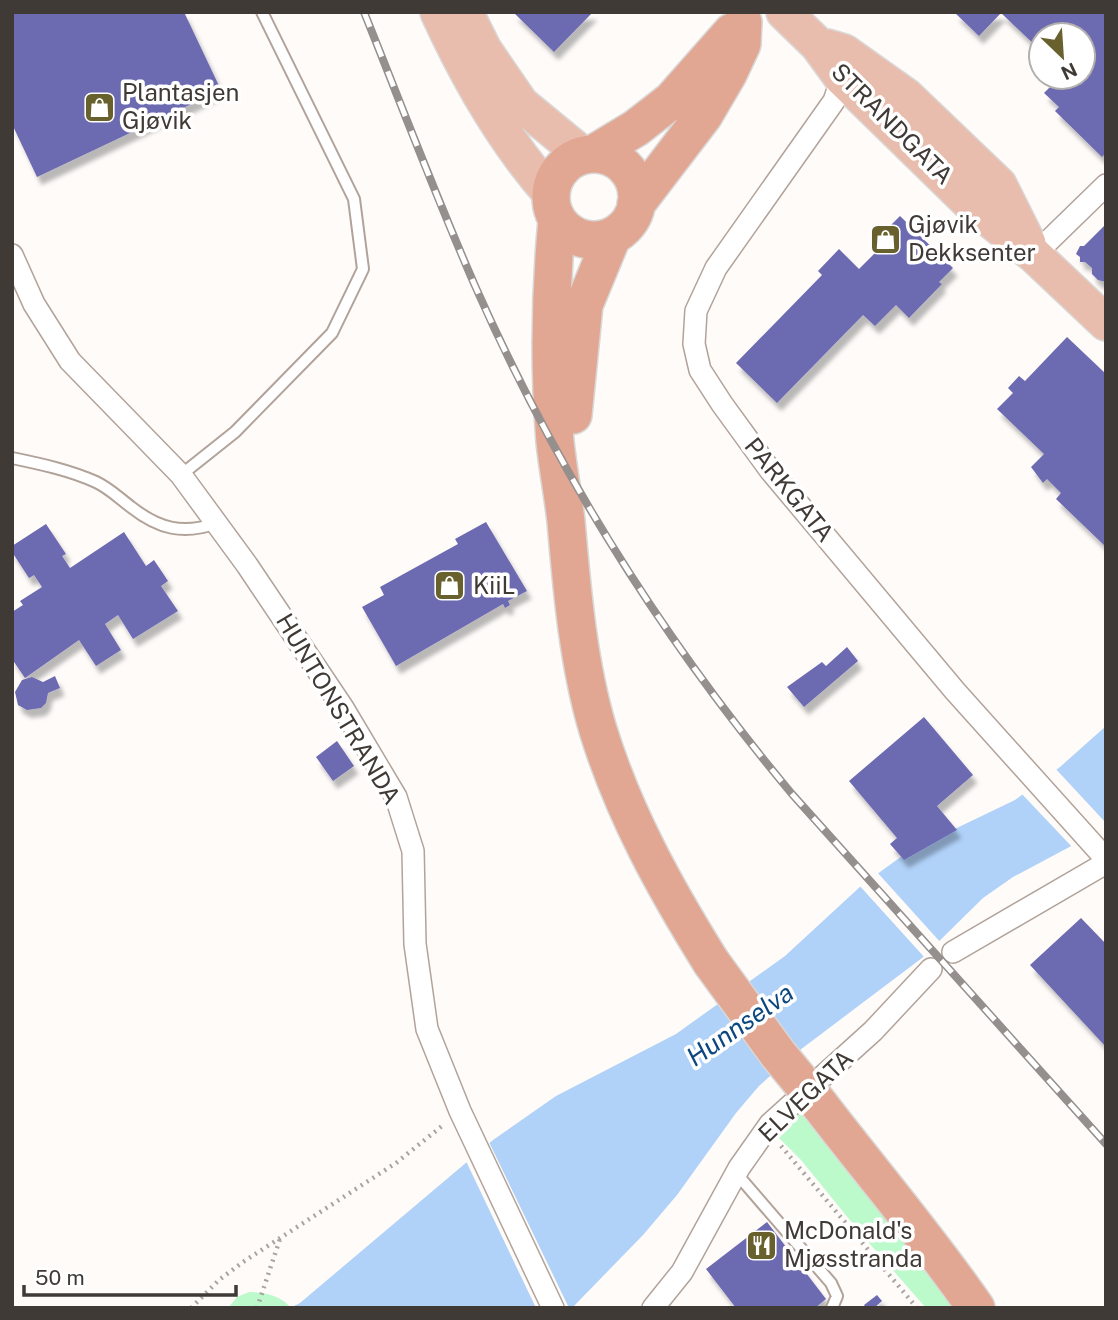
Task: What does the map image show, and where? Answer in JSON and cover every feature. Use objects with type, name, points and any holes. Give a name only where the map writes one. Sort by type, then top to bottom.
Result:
[{"type":"highway","points":[[636,204],[704,115],[742,44],[743,22],[672,100],[636,128],[589,155],[571,161],[561,169],[554,181],[551,382],[555,445],[564,503],[574,610],[598,728],[620,792],[669,894],[711,962],[778,1054],[878,1182],[942,1258],[991,1308]]},
{"type":"highway","points":[[554,207],[568,232],[581,239],[611,237],[623,229],[632,218],[636,189],[631,176],[621,164],[608,157],[589,155]]},
{"type":"highway","points":[[564,503],[584,305],[611,237]]},
{"type":"highway","points":[[942,1258],[976,1308]]},
{"type":"main road","points":[[438,12],[455,50],[504,136],[554,207]]},
{"type":"main road","points":[[466,12],[484,50],[521,104],[589,155]]},
{"type":"main road","name":"STRANDGATA","points":[[783,12],[818,45],[842,78],[974,207],[1034,255],[1106,323]]},
{"type":"main road","name":"STRANDGATA","points":[[818,45],[844,52],[906,96],[999,185],[1034,255]]},
{"type":"street","name":"PARKGATA","points":[[842,78],[835,101],[716,268],[696,311],[694,344],[700,370],[770,470],[956,691],[1106,861]]},
{"type":"street","points":[[1034,255],[1106,185]]},
{"type":"street","name":"HUNTONSTRANDA","points":[[12,256],[34,304],[70,361],[181,475],[217,523],[343,708],[396,797],[414,851],[415,944],[427,1030],[460,1111],[553,1308]]},
{"type":"street","points":[[953,952],[1106,861]]},
{"type":"street","name":"ELVEGATA","points":[[653,1308],[682,1272],[736,1173],[770,1124],[873,1031],[931,969]]},
{"type":"lane","points":[[181,475],[235,432],[332,334],[363,269],[354,199],[262,12]]},
{"type":"lane","points":[[12,458],[63,469],[96,482],[164,527],[183,530],[217,523]]},
{"type":"lane","points":[[736,1173],[831,1283],[837,1296],[832,1308]]},
{"type":"path","points":[[191,1308],[219,1280],[396,1163],[460,1111]]},
{"type":"path","points":[[770,1124],[777,1142],[917,1308]]},
{"type":"path","points":[[257,1308],[280,1239]]},
{"type":"green space","points":[[799,1111],[957,1308],[926,1308],[801,1160],[776,1135]]},
{"type":"green space","points":[[249,1292],[271,1295],[290,1307],[228,1308],[237,1297]]},
{"type":"water","name":"Hunnselva","points":[[1106,726],[1106,821],[1075,844],[1013,877],[983,898],[922,958],[796,1053],[759,1086],[736,1113],[677,1195],[643,1235],[572,1308],[290,1308],[300,1303],[493,1140],[556,1096],[676,1034],[785,956],[862,885],[909,851],[1015,800],[1060,767]]},
{"type":"pier","points":[[1054,767],[1106,823],[1106,826],[1074,849],[1020,792]]},
{"type":"pier","points":[[876,871],[942,944],[926,959],[858,884]]},
{"type":"pier","points":[[489,1142],[569,1308],[536,1308],[465,1159]]},
{"type":"building","name":"Plantasjen Gjøvik","points":[[12,12],[184,12],[221,90],[37,177],[12,124]]},
{"type":"building","points":[[513,12],[593,12],[554,52]]},
{"type":"building","points":[[954,12],[1106,12],[1106,153],[1102,157],[1055,111],[1059,107],[1044,93],[1097,91],[1097,21],[1027,21],[1027,38],[1001,13],[979,36]]},
{"type":"building","points":[[900,216],[953,268],[939,282],[942,284],[909,318],[896,305],[875,326],[863,315],[777,403],[736,363],[822,275],[818,271],[839,249],[859,269],[889,239],[883,233]]},
{"type":"building","points":[[1106,224],[1106,282],[1098,280],[1092,274],[1092,268],[1085,262],[1080,262],[1080,257],[1076,254],[1080,246],[1084,246]]},
{"type":"building","points":[[1067,337],[1106,374],[1106,547],[1056,499],[1061,493],[1047,479],[1043,483],[1031,467],[1044,454],[997,409],[1013,393],[1008,388],[1019,376],[1025,381]]},
{"type":"building","points":[[486,522],[527,591],[508,601],[510,605],[505,608],[503,604],[396,666],[362,607],[384,595],[380,587],[458,544],[455,539]]},
{"type":"building","points":[[46,524],[66,554],[62,556],[70,568],[124,532],[146,566],[154,560],[168,581],[161,586],[178,611],[133,639],[118,615],[105,624],[121,650],[96,666],[79,640],[25,678],[12,659],[12,612],[23,605],[20,601],[42,587],[34,575],[29,578],[12,552],[12,546]]},
{"type":"building","points":[[847,647],[858,661],[804,707],[787,687],[822,662],[826,666]]},
{"type":"building","points":[[55,676],[60,688],[48,693],[46,703],[41,708],[27,710],[18,705],[15,692],[22,680],[32,677],[43,682]]},
{"type":"building","points":[[924,717],[973,775],[937,806],[957,830],[904,860],[890,844],[897,838],[849,781]]},
{"type":"building","points":[[337,741],[354,766],[333,781],[316,757]]},
{"type":"building","points":[[1081,918],[1106,944],[1106,1047],[1030,965]]},
{"type":"building","name":"McDonald's Mjøsstranda","points":[[767,1222],[826,1299],[815,1308],[736,1308],[706,1269]]},
{"type":"building","points":[[877,1295],[882,1301],[874,1308],[866,1308],[864,1305]]},
{"type":"railway","points":[[364,12],[447,219],[508,356],[578,488],[657,615],[745,736],[792,794],[1106,1144]]},
{"type":"place","name":"Plantasjen Gjøvik","points":[[99,107]]},
{"type":"place","name":"Gjøvik Dekksenter","points":[[885,239]]},
{"type":"place","name":"KiiL","points":[[450,586]]},
{"type":"place","name":"McDonald's Mjøsstranda","points":[[761,1245]]}]
